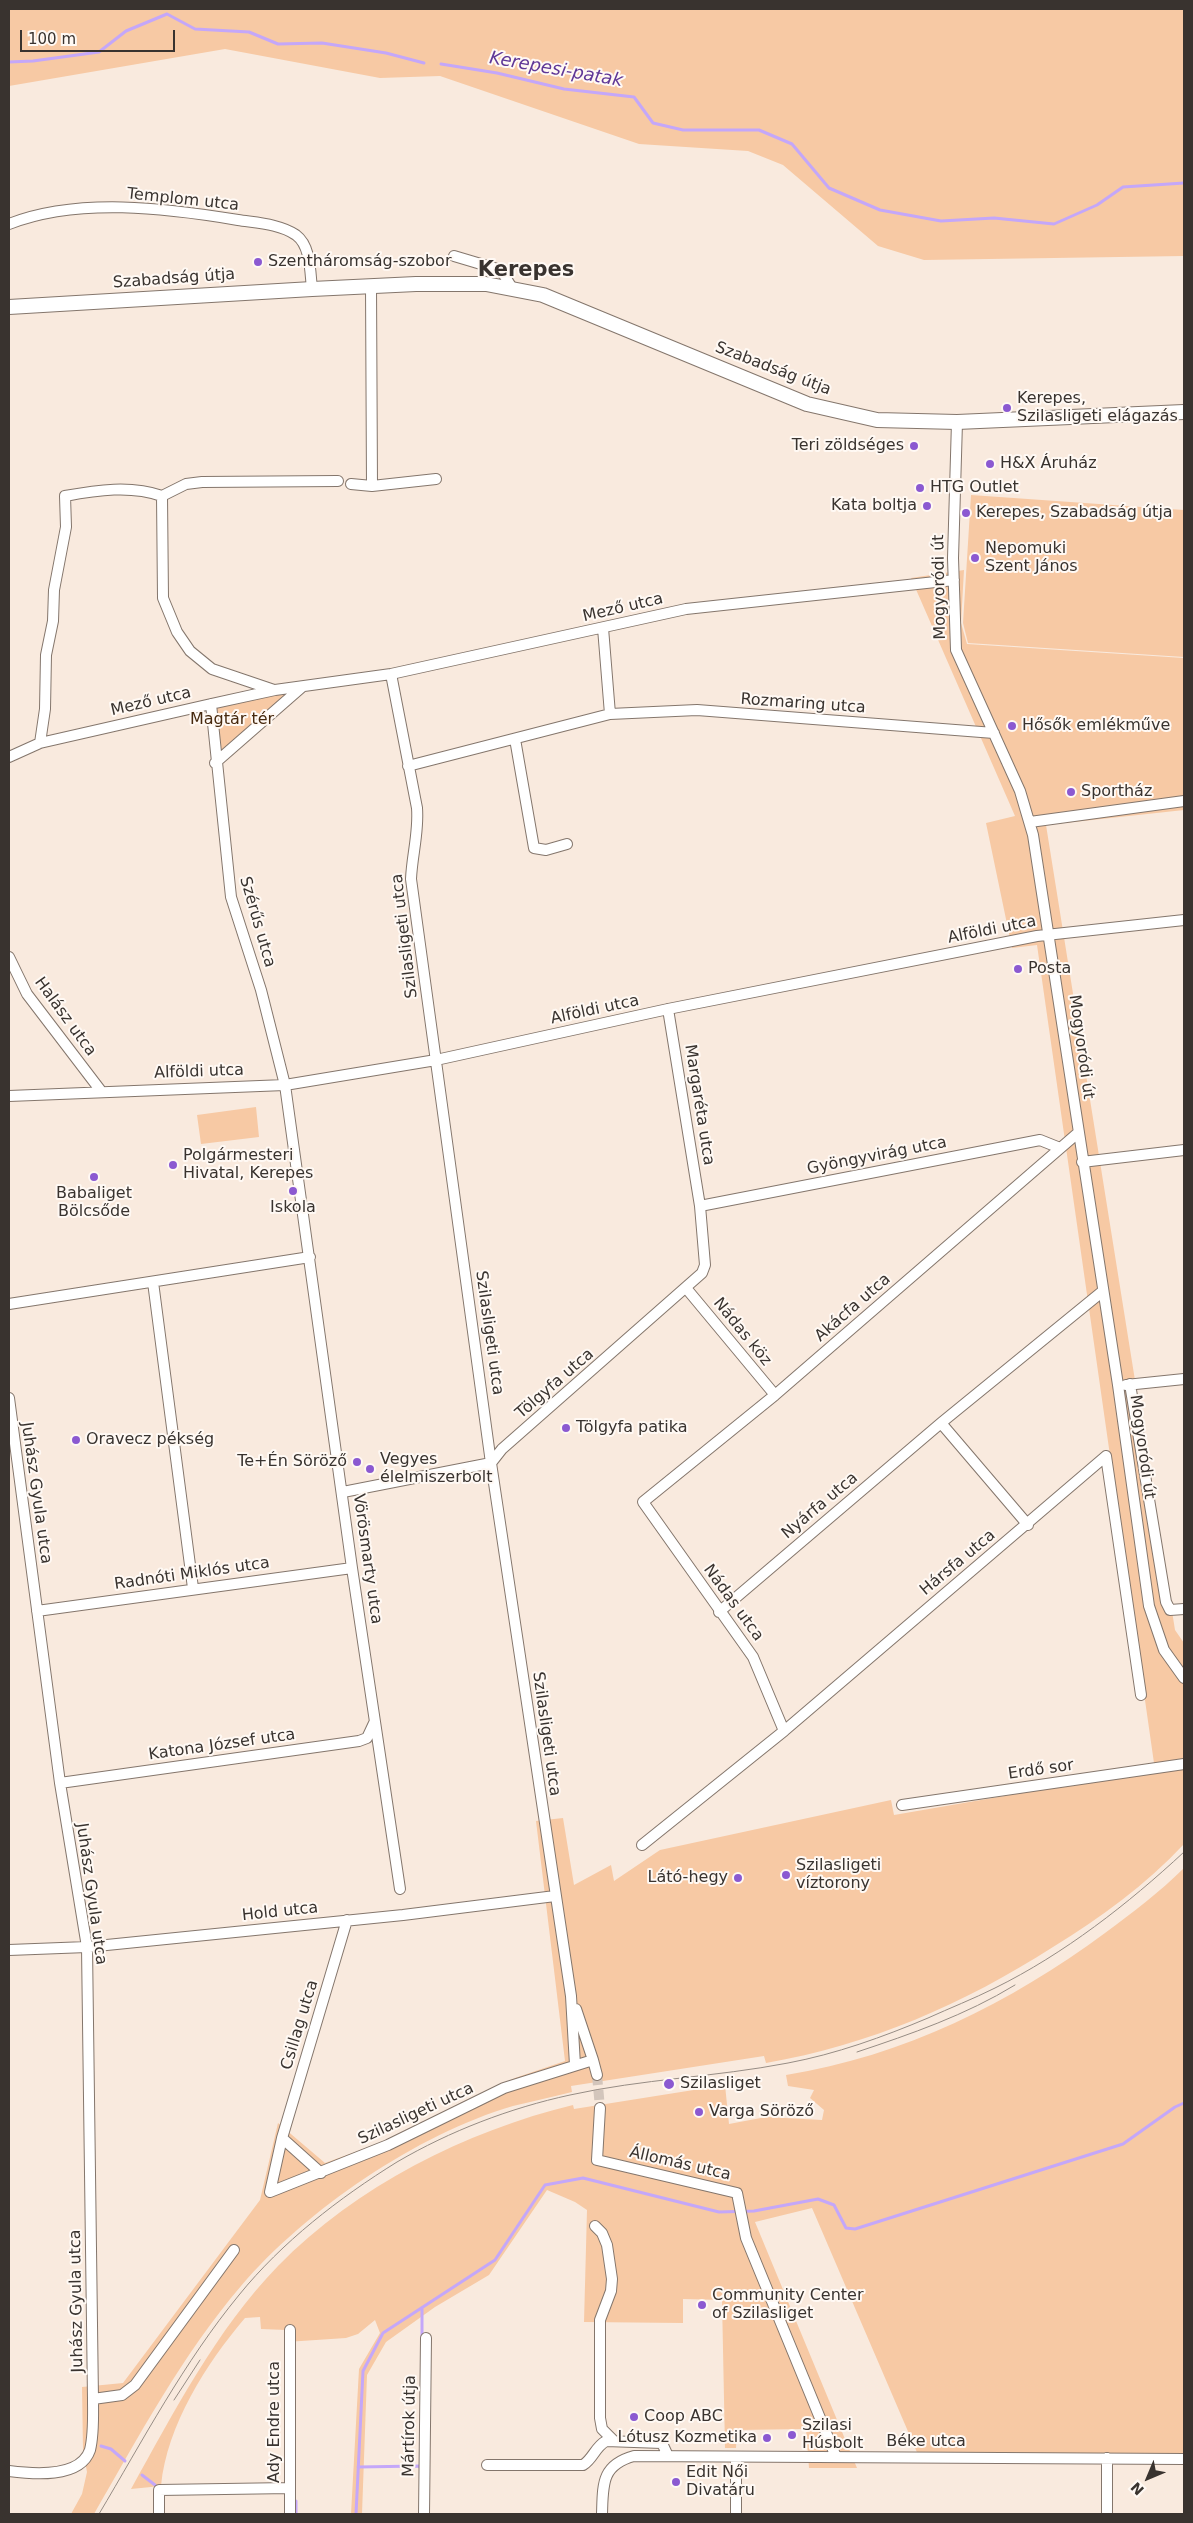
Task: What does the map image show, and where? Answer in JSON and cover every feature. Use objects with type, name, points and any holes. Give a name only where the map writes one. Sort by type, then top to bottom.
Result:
[{"type":"main road","name":"Szabadság útja","points":[[9,307],[312,288],[452,283],[512,288],[543,295],[807,404],[877,420],[957,422],[1184,412]]},
{"type":"street","name":"Templom utca","points":[[9,224],[22,219],[79,209],[115,208],[196,213],[277,227],[296,236],[303,244],[308,256],[312,288]]},
{"type":"street","points":[[454,256],[501,270],[512,288]]},
{"type":"street","points":[[372,286],[372,486]]},
{"type":"street","name":"Mogyoródi út","points":[[957,422],[954,580],[956,650],[1020,791],[1030,822],[1118,1385],[1149,1606],[1164,1650],[1184,1678]]},
{"type":"street","points":[[351,484],[372,486],[436,479]]},
{"type":"street","points":[[40,743],[45,709],[46,655],[53,620],[54,590],[66,527],[65,496],[116,489],[149,491],[162,496],[186,484],[202,482],[338,481]]},
{"type":"street","points":[[162,496],[163,598],[177,632],[190,651],[212,670],[275,690]]},
{"type":"street","name":"Mező utca","points":[[9,757],[40,743],[275,690],[391,674],[686,609],[954,580]]},
{"type":"street","points":[[603,628],[610,714]]},
{"type":"street","name":"Szilasligeti utca","points":[[391,674],[418,822],[412,858],[411,879],[491,1463],[571,1996],[575,2065]]},
{"type":"street","points":[[215,763],[303,686]]},
{"type":"street","name":"Szérűs utca","points":[[211,704],[215,763],[230,897],[261,990],[285,1085]]},
{"type":"street","name":"Rozmaring utca","points":[[408,766],[610,714],[697,710],[994,734]]},
{"type":"street","points":[[515,739],[534,848],[546,850],[568,844]]},
{"type":"street","points":[[1030,822],[1184,801]]},
{"type":"street","name":"Alföldi utca","points":[[9,1096],[285,1085],[436,1060],[668,1009],[1049,934],[1184,920]]},
{"type":"street","name":"Halász utca","points":[[9,957],[27,994],[101,1091]]},
{"type":"street","name":"Margaréta utca","points":[[668,1009],[700,1206]]},
{"type":"street","name":"Vörösmarty utca","points":[[285,1085],[343,1492],[352,1568],[400,1889]]},
{"type":"street","name":"Akácfa utca","points":[[644,1502],[774,1395],[1079,1132]]},
{"type":"street","name":"Gyöngyvirág utca","points":[[700,1206],[1040,1140],[1060,1148]]},
{"type":"street","points":[[1082,1162],[1184,1150]]},
{"type":"street","name":"Tölgyfa utca","points":[[491,1463],[502,1449],[702,1273],[705,1265],[700,1206]]},
{"type":"street","points":[[9,1304],[310,1257]]},
{"type":"street","points":[[153,1282],[193,1588]]},
{"type":"street","name":"Nádas köz","points":[[686,1288],[774,1395]]},
{"type":"street","name":"Nyárfa utca","points":[[720,1612],[941,1423],[1103,1291]]},
{"type":"street","points":[[1118,1385],[1184,1379]]},
{"type":"street","name":"Mogyoródi út","points":[[1130,1384],[1166,1602],[1170,1610],[1184,1610]]},
{"type":"street","name":"Juhász Gyula utca","points":[[9,1398],[60,1783],[87,1947],[94,2399],[92,2440],[86,2458],[77,2465],[50,2474],[9,2471]]},
{"type":"street","points":[[941,1423],[1028,1525]]},
{"type":"street","name":"Hársfa utca","points":[[642,1845],[784,1731],[1028,1525],[1106,1456],[1141,1695]]},
{"type":"street","points":[[343,1492],[491,1463]]},
{"type":"street","name":"Nádas utca","points":[[644,1502],[720,1612],[753,1656],[784,1731]]},
{"type":"street","name":"Radnóti Miklós utca","points":[[37,1611],[193,1588],[352,1568]]},
{"type":"street","name":"Katona József utca","points":[[60,1783],[359,1741],[367,1738],[372,1732],[374,1719]]},
{"type":"street","name":"Erdő sor","points":[[902,1805],[1184,1764]]},
{"type":"street","name":"Hold utca","points":[[9,1950],[87,1947],[555,1896]]},
{"type":"street","name":"Csillag utca","points":[[270,2192],[282,2138],[347,1920]]},
{"type":"street","name":"Szilasligeti utca","points":[[571,1996],[597,2075]]},
{"type":"street","name":"Szilasligeti utca","points":[[270,2192],[388,2145],[504,2088],[593,2060]]},
{"type":"street","name":"Állomás utca","points":[[600,2108],[596,2160],[737,2193],[738,2206],[746,2238],[836,2457]]},
{"type":"street","points":[[282,2138],[321,2173]]},
{"type":"street","points":[[596,2226],[604,2238],[612,2267],[612,2291],[600,2320],[600,2418],[602,2430],[614,2441]]},
{"type":"street","points":[[94,2399],[122,2395],[135,2385],[234,2250]]},
{"type":"street","name":"Ady Endre utca","points":[[290,2330],[290,2514]]},
{"type":"street","name":"Mártírok útja","points":[[424,2514],[426,2338]]},
{"type":"street","points":[[487,2464],[583,2465],[589,2461],[599,2445],[606,2441],[662,2443],[668,2456]]},
{"type":"street","name":"Béke utca","points":[[602,2514],[602,2491],[606,2473],[613,2465],[634,2456],[1184,2459]]},
{"type":"street","points":[[736,2456],[736,2514]]},
{"type":"street","points":[[1107,2458],[1107,2514]]},
{"type":"street","points":[[159,2514],[159,2490],[290,2488]]},
{"type":"green space","points":[[9,9],[1184,9],[1184,256],[924,260],[878,246],[783,165],[748,151],[639,144],[440,76],[380,78],[225,49],[9,86]]},
{"type":"green space","points":[[971,495],[1184,510],[1184,657],[968,643],[963,623]]},
{"type":"green space","points":[[964,570],[961,623],[967,644],[1184,658],[1184,810],[1046,825],[1175,1630],[1184,1643],[1184,1844],[1138,1887],[1071,1936],[985,1987],[915,2020],[842,2045],[766,2063],[764,2056],[571,2086],[572,2092],[513,2106],[476,2119],[439,2135],[402,2155],[330,2203],[297,2230],[241,2286],[180,2368],[94,2514],[71,2514],[82,2494],[87,2472],[83,2450],[82,2387],[123,2383],[260,2200],[278,2123],[325,2163],[388,2140],[515,2078],[565,2061],[536,1821],[563,1818],[574,1885],[611,1865],[614,1881],[660,1850],[891,1800],[894,1815],[1155,1770],[1037,945],[1012,948],[986,823],[1015,816],[911,578]]},
{"type":"green space","name":"Magtár tér","points":[[303,686],[215,763],[211,704]]},
{"type":"green space","points":[[256,1107],[259,1137],[201,1144],[197,1115]]},
{"type":"green space","points":[[1184,1868],[1184,2459],[919,2457],[812,2208],[755,2222],[857,2468],[809,2468],[806,2429],[737,2430],[736,2448],[725,2448],[722,2300],[683,2299],[683,2323],[584,2322],[587,2210],[575,2202],[547,2190],[489,2275],[435,2307],[386,2342],[367,2375],[362,2514],[351,2514],[359,2369],[380,2333],[375,2320],[358,2334],[346,2338],[286,2342],[286,2330],[261,2329],[260,2317],[245,2318],[203,2375],[180,2418],[171,2440],[161,2486],[131,2489],[197,2373],[235,2317],[256,2291],[278,2266],[309,2237],[377,2187],[453,2146],[533,2116],[573,2105],[574,2109],[725,2085],[729,2124],[766,2117],[822,2120],[824,2110],[810,2098],[814,2090],[788,2086],[786,2075],[872,2055],[914,2040],[993,2004],[1032,1982],[1105,1933],[1156,1894]]},
{"type":"waterway","name":"Kerepesi-patak","points":[[9,62],[33,61],[99,52],[126,31],[167,14],[195,29],[249,32],[278,44],[322,43],[386,53],[424,63]]},
{"type":"waterway","name":"Kerepesi-patak","points":[[441,64],[497,73],[564,89],[634,97],[653,123],[683,130],[759,130],[792,144],[829,188],[880,210],[941,221],[994,218],[1054,224],[1097,205],[1123,187],[1184,183]]},
{"type":"waterway","points":[[356,2514],[363,2371],[383,2333],[495,2260],[545,2185],[583,2178],[719,2212],[754,2211],[818,2199],[834,2205],[846,2228],[855,2229],[1123,2144],[1175,2107],[1184,2103]]},
{"type":"waterway","points":[[422,2308],[422,2338]]},
{"type":"waterway","points":[[101,2446],[111,2449],[125,2461]]},
{"type":"waterway","points":[[358,2467],[419,2466],[421,2469]]},
{"type":"waterway","points":[[142,2475],[155,2485]]},
{"type":"waterway","points":[[296,2501],[296,2514]]},
{"type":"tunnel","points":[[597,2075],[600,2108]]},
{"type":"tram line","points":[[99,2514],[182,2374],[239,2295],[274,2257],[312,2222],[397,2162],[459,2131],[503,2114],[548,2100],[624,2085],[734,2072],[788,2063],[842,2050],[894,2032],[987,1992],[1046,1960],[1118,1909],[1184,1852]]},
{"type":"tram line","points":[[857,2052],[958,2015],[1015,1985]]},
{"type":"tram line","points":[[174,2400],[200,2360]]},
{"type":"place","name":"Szentháromság-szobor","points":[[258,262]]},
{"type":"place","name":"Kerepes, Szilasligeti elágazás","points":[[1007,408]]},
{"type":"place","name":"Teri zöldséges","points":[[914,446]]},
{"type":"place","name":"H&X Áruház","points":[[990,464]]},
{"type":"place","name":"HTG Outlet","points":[[920,488]]},
{"type":"place","name":"Kata boltja","points":[[927,506]]},
{"type":"place","name":"Kerepes, Szabadság útja","points":[[966,513]]},
{"type":"place","name":"Nepomuki Szent János","points":[[975,558]]},
{"type":"place","name":"Hősők emlékműve","points":[[1012,726]]},
{"type":"place","name":"Sportház","points":[[1071,792]]},
{"type":"place","name":"Posta","points":[[1018,969]]},
{"type":"place","name":"Polgármesteri Hivatal, Kerepes","points":[[173,1165]]},
{"type":"place","name":"Babaliget Bölcsőde","points":[[94,1177]]},
{"type":"place","name":"Iskola","points":[[293,1191]]},
{"type":"place","name":"Tölgyfa patika","points":[[566,1428]]},
{"type":"place","name":"Oravecz pékség","points":[[76,1440]]},
{"type":"place","name":"Te+Én Söröző","points":[[357,1462]]},
{"type":"place","name":"Vegyes élelmiszerbolt","points":[[370,1469]]},
{"type":"place","name":"Szilasligeti víztorony","points":[[786,1875]]},
{"type":"place","name":"Látó-hegy","points":[[738,1878]]},
{"type":"place","name":"Szilasliget","points":[[669,2084]]},
{"type":"place","name":"Varga Söröző","points":[[699,2112]]},
{"type":"place","name":"Community Center of Szilasliget","points":[[702,2305]]},
{"type":"place","name":"Coop ABC","points":[[634,2417]]},
{"type":"place","name":"Szilasi Húsbolt","points":[[792,2435]]},
{"type":"place","name":"Lótusz Kozmetika","points":[[767,2438]]},
{"type":"place","name":"Edit Női Divatáru","points":[[676,2482]]},
{"type":"district","name":"Kerepes","points":[[526,271]]}]
